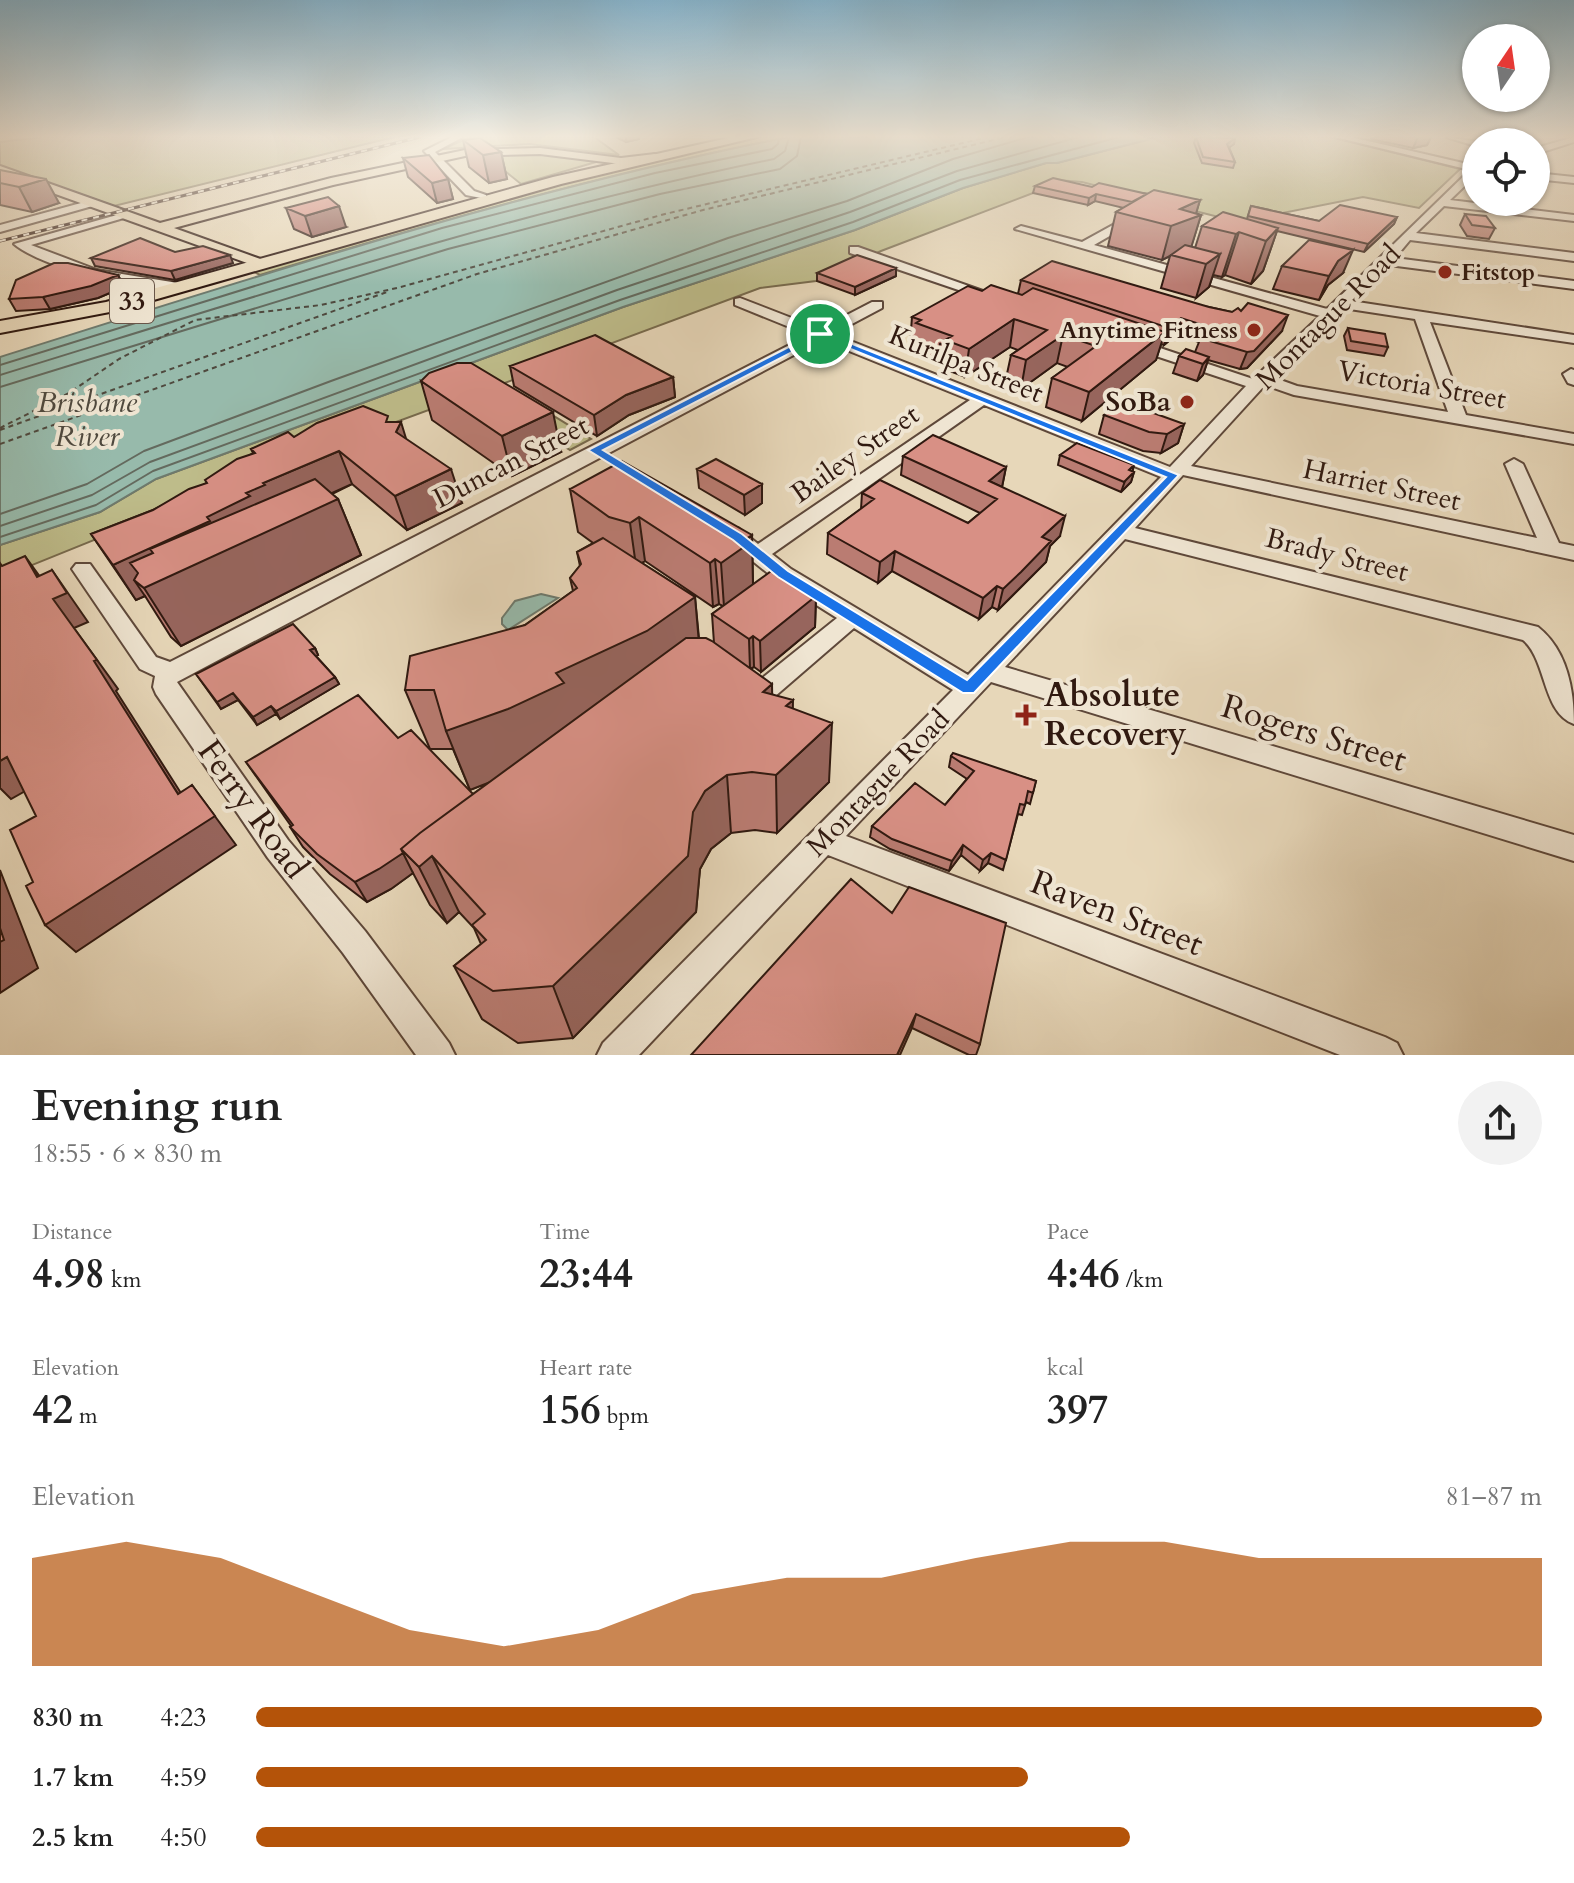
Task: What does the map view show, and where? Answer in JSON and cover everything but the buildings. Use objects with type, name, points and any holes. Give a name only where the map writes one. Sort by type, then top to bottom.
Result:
[{"type":"highway","name":"33","points":[[0,324],[99,310],[517,186]]},
{"type":"highway","name":"33","points":[[0,324],[68,312],[136,288],[173,286],[541,186]]},
{"type":"main road","points":[[45,186],[168,226],[258,263]]},
{"type":"main road","points":[[168,226],[318,186]]},
{"type":"main road","points":[[132,216],[168,226],[321,186]]},
{"type":"street","points":[[464,186],[470,193],[482,197]]},
{"type":"street","name":"Montague Road","points":[[615,1055],[1121,530],[1259,382],[1386,261],[1458,186]]},
{"type":"street","points":[[6,224],[89,202]]},
{"type":"street","points":[[1441,202],[1574,218]]},
{"type":"street","points":[[132,216],[20,244],[63,264],[136,288]]},
{"type":"street","points":[[1084,246],[1135,217]]},
{"type":"street","points":[[1021,229],[1335,309],[1421,317],[1574,339]]},
{"type":"street","points":[[1409,236],[1574,257]]},
{"type":"street","points":[[854,250],[1003,300]]},
{"type":"street","points":[[1386,261],[1574,285]]},
{"type":"street","name":"Kurilpa Street","points":[[740,302],[982,399],[1176,472]]},
{"type":"street","name":"Duncan Street","points":[[171,672],[877,305]]},
{"type":"street","points":[[1421,317],[1458,417]]},
{"type":"street","name":"Victoria Street","points":[[1123,340],[1294,390],[1574,439]]},
{"type":"street","name":"Bailey Street","points":[[758,554],[982,399]]},
{"type":"street","points":[[594,450],[616,464]]},
{"type":"street","points":[[1514,464],[1551,548]]},
{"type":"street","name":"Harriet Street","points":[[1176,472],[1574,553]]},
{"type":"street","name":"Rogers Street","points":[[711,521],[783,574],[853,617],[979,678],[1022,684],[1574,848]]},
{"type":"street","name":"Brady Street","points":[[1121,530],[1154,541],[1521,630],[1539,639],[1566,706],[1574,714]]},
{"type":"street","points":[[83,569],[148,663],[171,672]]},
{"type":"street","points":[[724,690],[741,700],[757,696],[853,617]]},
{"type":"street","name":"Ferry Road","points":[[171,672],[165,680],[165,687],[278,849],[354,942],[437,1055]]},
{"type":"street","name":"Raven Street","points":[[823,840],[1385,1055]]},
{"type":"shaded area","points":[[58,186],[194,186],[114,206]]},
{"type":"shaded area","points":[[553,186],[574,186],[260,275],[250,270]]},
{"type":"shaded area","points":[[1045,186],[881,251],[816,281],[760,288],[502,384],[591,439],[570,450],[480,391],[282,464],[0,578],[0,545],[100,512],[156,479],[623,307],[855,230],[963,188]]},
{"type":"shaded area","points":[[1099,186],[1442,186],[1419,208],[1363,197],[1238,222]]},
{"type":"water","name":"Brisbane River","points":[[573,186],[969,186],[855,230],[623,307],[156,479],[100,512],[0,545],[0,357],[294,265]]},
{"type":"water","points":[[541,594],[558,598],[508,630],[502,624],[502,618],[515,601]]},
{"type":"ferry route","points":[[0,428],[69,393],[119,359],[195,320],[321,305],[397,288],[665,214],[781,186]]},
{"type":"ferry route","points":[[0,444],[477,274],[703,210],[802,186]]},
{"type":"ferry route","points":[[0,430],[387,292]]},
{"type":"railway","points":[[0,241],[221,186]]},
{"type":"place","name":"Fitstop","points":[[1445,272]]},
{"type":"place","name":"Anytime Fitness","points":[[1254,330]]},
{"type":"place","name":"SoBa","points":[[1187,402]]},
{"type":"place","name":"Absolute Recovery","points":[[1026,715]]},
{"type":"route","points":[[820,334],[1173,475],[969,688],[783,574],[738,537],[594,450],[820,334]]}]
